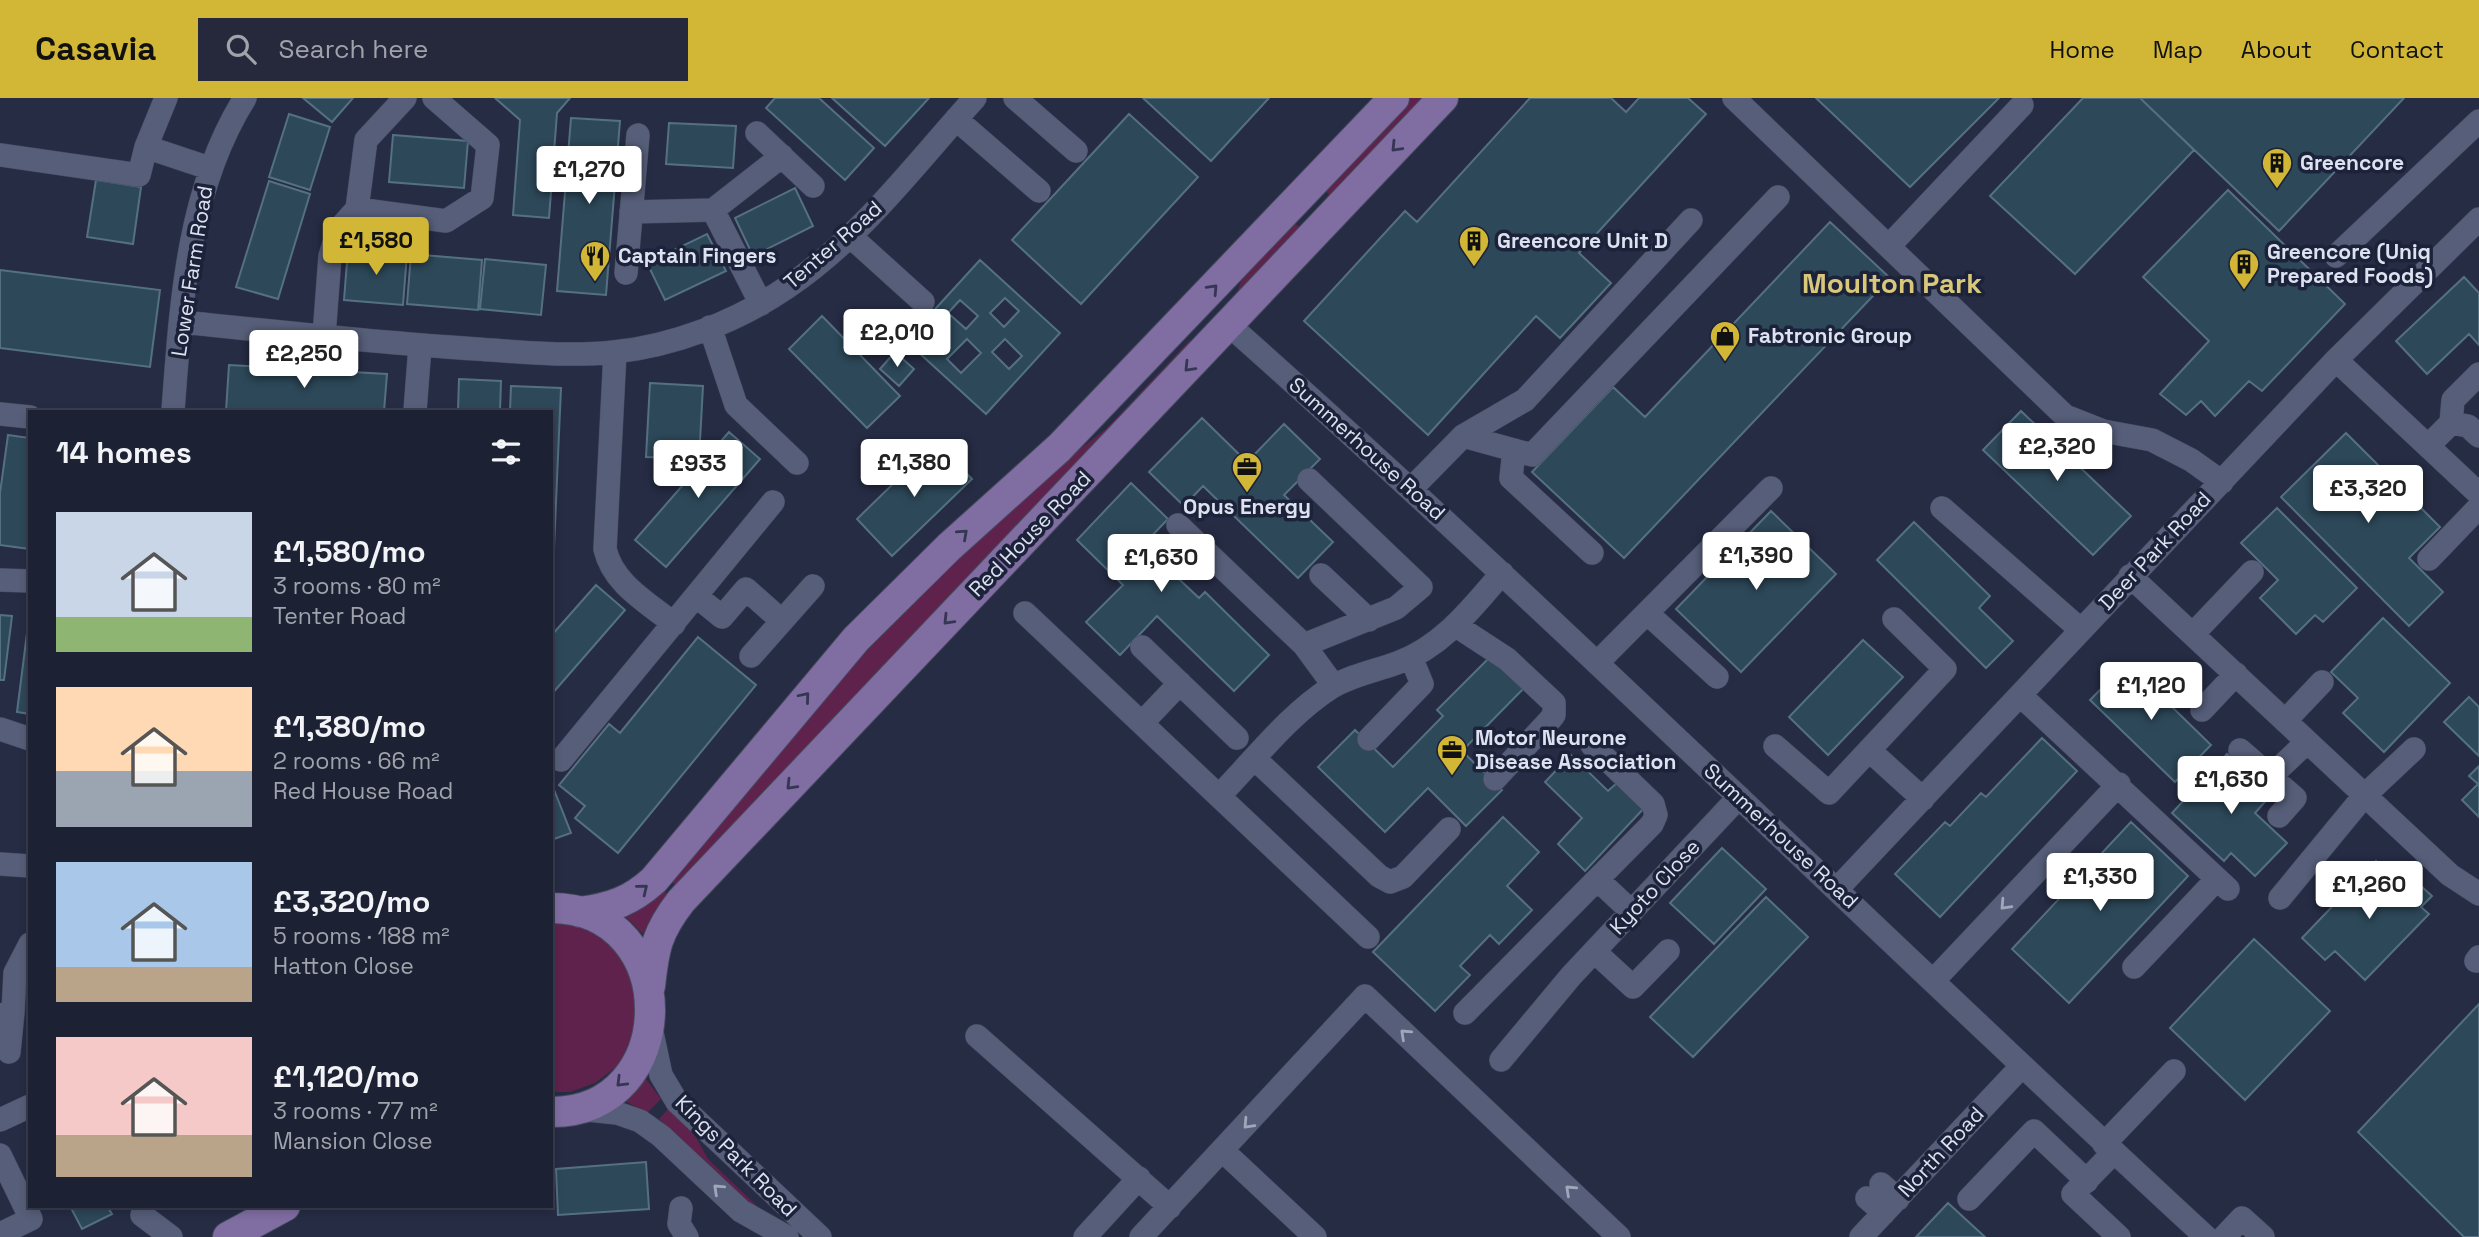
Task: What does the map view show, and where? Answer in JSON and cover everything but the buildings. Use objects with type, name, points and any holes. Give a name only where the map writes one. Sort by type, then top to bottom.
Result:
[{"type":"main road","points":[[566,910],[612,908],[637,895],[654,880],[856,639],[948,547],[1059,448],[1394,98]]},
{"type":"main road","name":"Red House Road","points":[[651,1028],[650,986],[654,946],[660,930],[681,901],[1443,98]]},
{"type":"main road","points":[[1059,448],[1102,420],[1194,326],[1210,321],[1229,325]]},
{"type":"main road","points":[[566,910],[617,933],[637,957],[650,986]]},
{"type":"main road","points":[[563,1110],[593,1103],[625,1080],[645,1047],[651,1028]]},
{"type":"main road","points":[[227,1237],[281,1208]]},
{"type":"street","points":[[0,155],[139,175],[146,148],[166,98]]},
{"type":"street","name":"Lower Farm Road","points":[[173,410],[195,226],[209,168],[245,98]]},
{"type":"street","points":[[324,336],[330,256],[338,230],[357,209],[366,140],[405,98]]},
{"type":"street","points":[[357,209],[446,221],[482,198],[488,145],[434,98]]},
{"type":"street","name":"Tenter Road","points":[[182,322],[420,346],[561,354],[615,352],[655,345],[710,327],[761,304],[819,264],[850,236],[975,98]]},
{"type":"street","points":[[1015,98],[1076,151]]},
{"type":"street","points":[[1734,98],[2065,416],[2103,431],[2152,440],[2191,460],[2222,482]]},
{"type":"street","points":[[1889,246],[2022,105]]},
{"type":"street","points":[[956,119],[1039,191]]},
{"type":"street","points":[[2336,256],[2479,121]]},
{"type":"street","points":[[757,133],[813,186]]},
{"type":"street","points":[[626,273],[638,135]]},
{"type":"street","points":[[146,148],[209,168]]},
{"type":"street","points":[[631,212],[713,210],[782,156]]},
{"type":"street","points":[[1463,436],[1532,455],[1778,197]]},
{"type":"street","points":[[713,210],[761,304]]},
{"type":"street","points":[[1412,488],[1463,436],[1525,400],[1691,220]]},
{"type":"street","name":"Deer Park Road","points":[[1837,889],[2336,360],[2479,220]]},
{"type":"street","points":[[850,236],[923,302]]},
{"type":"street","name":"Summerhouse Road","points":[[1229,325],[1412,488],[1837,889],[2021,1067],[2206,1237]]},
{"type":"street","points":[[710,327],[736,405],[797,463]]},
{"type":"street","points":[[415,410],[420,346]]},
{"type":"street","points":[[615,352],[605,549],[612,570],[625,585],[674,624]]},
{"type":"street","points":[[2336,360],[2479,494]]},
{"type":"street","points":[[2428,446],[2469,425],[2453,400],[2479,374]]},
{"type":"street","points":[[0,414],[28,417]]},
{"type":"street","points":[[1514,450],[1511,478],[1592,553]]},
{"type":"street","points":[[1304,645],[1396,608],[1420,587],[1309,480]]},
{"type":"street","points":[[1598,662],[1771,488]]},
{"type":"street","points":[[561,760],[772,502]]},
{"type":"street","points":[[2429,559],[2479,507]]},
{"type":"street","points":[[1942,508],[2081,630]]},
{"type":"street","points":[[1178,525],[1304,645],[1334,686]]},
{"type":"street","points":[[2194,634],[2252,572]]},
{"type":"street","points":[[1219,796],[1294,717],[1334,686],[1411,657],[1432,645],[1455,625],[1502,573]]},
{"type":"street","points":[[1321,575],[1369,620]]},
{"type":"street","points":[[2130,576],[2450,875],[2479,894]]},
{"type":"street","points":[[0,580],[28,581]]},
{"type":"street","points":[[751,656],[813,586]]},
{"type":"street","points":[[696,596],[722,617],[746,589],[782,621]]},
{"type":"street","points":[[1647,612],[1717,677]]},
{"type":"street","points":[[1025,613],[1368,937]]},
{"type":"street","points":[[1775,746],[1829,793],[1870,750],[1945,669],[1894,619]]},
{"type":"street","points":[[1455,625],[1507,659],[1554,703],[1554,715],[1549,722],[1495,779]]},
{"type":"street","points":[[1142,647],[1237,738]]},
{"type":"street","points":[[1369,739],[1422,684],[1411,657]]},
{"type":"street","points":[[2202,710],[2236,674]]},
{"type":"street","points":[[2285,721],[2322,682]]},
{"type":"street","points":[[1142,723],[1180,683]]},
{"type":"street","points":[[2020,695],[2119,784],[2223,884],[2134,967]]},
{"type":"street","points":[[0,729],[28,738]]},
{"type":"street","points":[[2271,776],[2307,741]]},
{"type":"street","points":[[1465,1013],[1644,833],[1656,815],[1653,804],[1592,745]]},
{"type":"street","points":[[2280,898],[2364,796],[2414,749]]},
{"type":"street","points":[[1870,750],[1923,799]]},
{"type":"street","points":[[2241,750],[2295,798],[2279,816]]},
{"type":"street","points":[[1255,759],[1378,876],[1390,883],[1403,877],[1449,829]]},
{"type":"street","points":[[1933,981],[2119,784]]},
{"type":"street","name":"Kyoto Close","points":[[1501,1060],[1571,976],[1739,797]]},
{"type":"street","points":[[0,864],[28,866]]},
{"type":"street","points":[[1598,880],[1632,912]]},
{"type":"street","points":[[9,1052],[6,1013],[15,973],[28,948]]},
{"type":"street","points":[[1595,951],[1633,987],[1668,951]]},
{"type":"street","points":[[1141,1237],[1365,996],[1619,1237]]},
{"type":"street","name":"Kings Park Road","points":[[651,1028],[661,1075],[677,1101],[820,1237]]},
{"type":"street","points":[[978,1036],[1170,1207]]},
{"type":"street","name":"North Road","points":[[1861,1237],[1882,1198],[2021,1067]]},
{"type":"street","points":[[2119,1237],[2073,1194],[2087,1181],[2109,1148],[2174,1071]]},
{"type":"street","points":[[0,1120],[28,1107]]},
{"type":"street","name":"Kings Park Road","points":[[563,1110],[617,1113],[640,1121],[661,1136],[741,1210],[776,1234]]},
{"type":"street","points":[[1969,1199],[2034,1131],[2087,1181]]},
{"type":"street","points":[[1223,1151],[1315,1237]]},
{"type":"street","points":[[0,1234],[31,1219],[1,1158]]},
{"type":"street","points":[[1085,1237],[1139,1178]]},
{"type":"street","points":[[776,1234],[777,1199]]},
{"type":"street","points":[[681,1208],[679,1224],[687,1237]]},
{"type":"street","points":[[2224,1237],[2242,1218],[2263,1237]]},
{"type":"street","points":[[143,1219],[171,1237]]},
{"type":"shaded area","points":[[1409,98],[1428,98],[1331,198],[1325,189]]},
{"type":"shaded area","points":[[1292,221],[1302,229],[1236,297],[1244,271]]},
{"type":"shaded area","points":[[1190,340],[1193,344],[678,888],[669,879],[837,678],[911,601],[1033,486],[1107,428]]},
{"type":"shaded area","points":[[661,888],[670,896],[653,914],[643,934],[625,916]]},
{"type":"shaded area","points":[[553,923],[578,926],[605,938],[626,960],[638,987],[632,1045],[616,1067],[595,1083],[570,1092],[553,1092]]},
{"type":"shaded area","points":[[646,1079],[661,1099],[647,1113],[625,1101]]},
{"type":"shaded area","points":[[669,1108],[692,1130],[708,1159],[758,1207],[756,1210],[659,1119]]},
{"type":"place","name":"Greencore","points":[[2277,190]]},
{"type":"place","name":"Greencore Unit D","points":[[1474,268]]},
{"type":"place","name":"Captain Fingers","points":[[595,283]]},
{"type":"place","name":"Greencore (Uniq Prepared Foods)","points":[[2244,291]]},
{"type":"place","name":"Fabtronic Group","points":[[1725,363]]},
{"type":"place","name":"Opus Energy","points":[[1247,494]]},
{"type":"place","name":"Motor Neurone Disease Association","points":[[1452,777]]},
{"type":"district","name":"Moulton Park","points":[[1892,283]]}]
